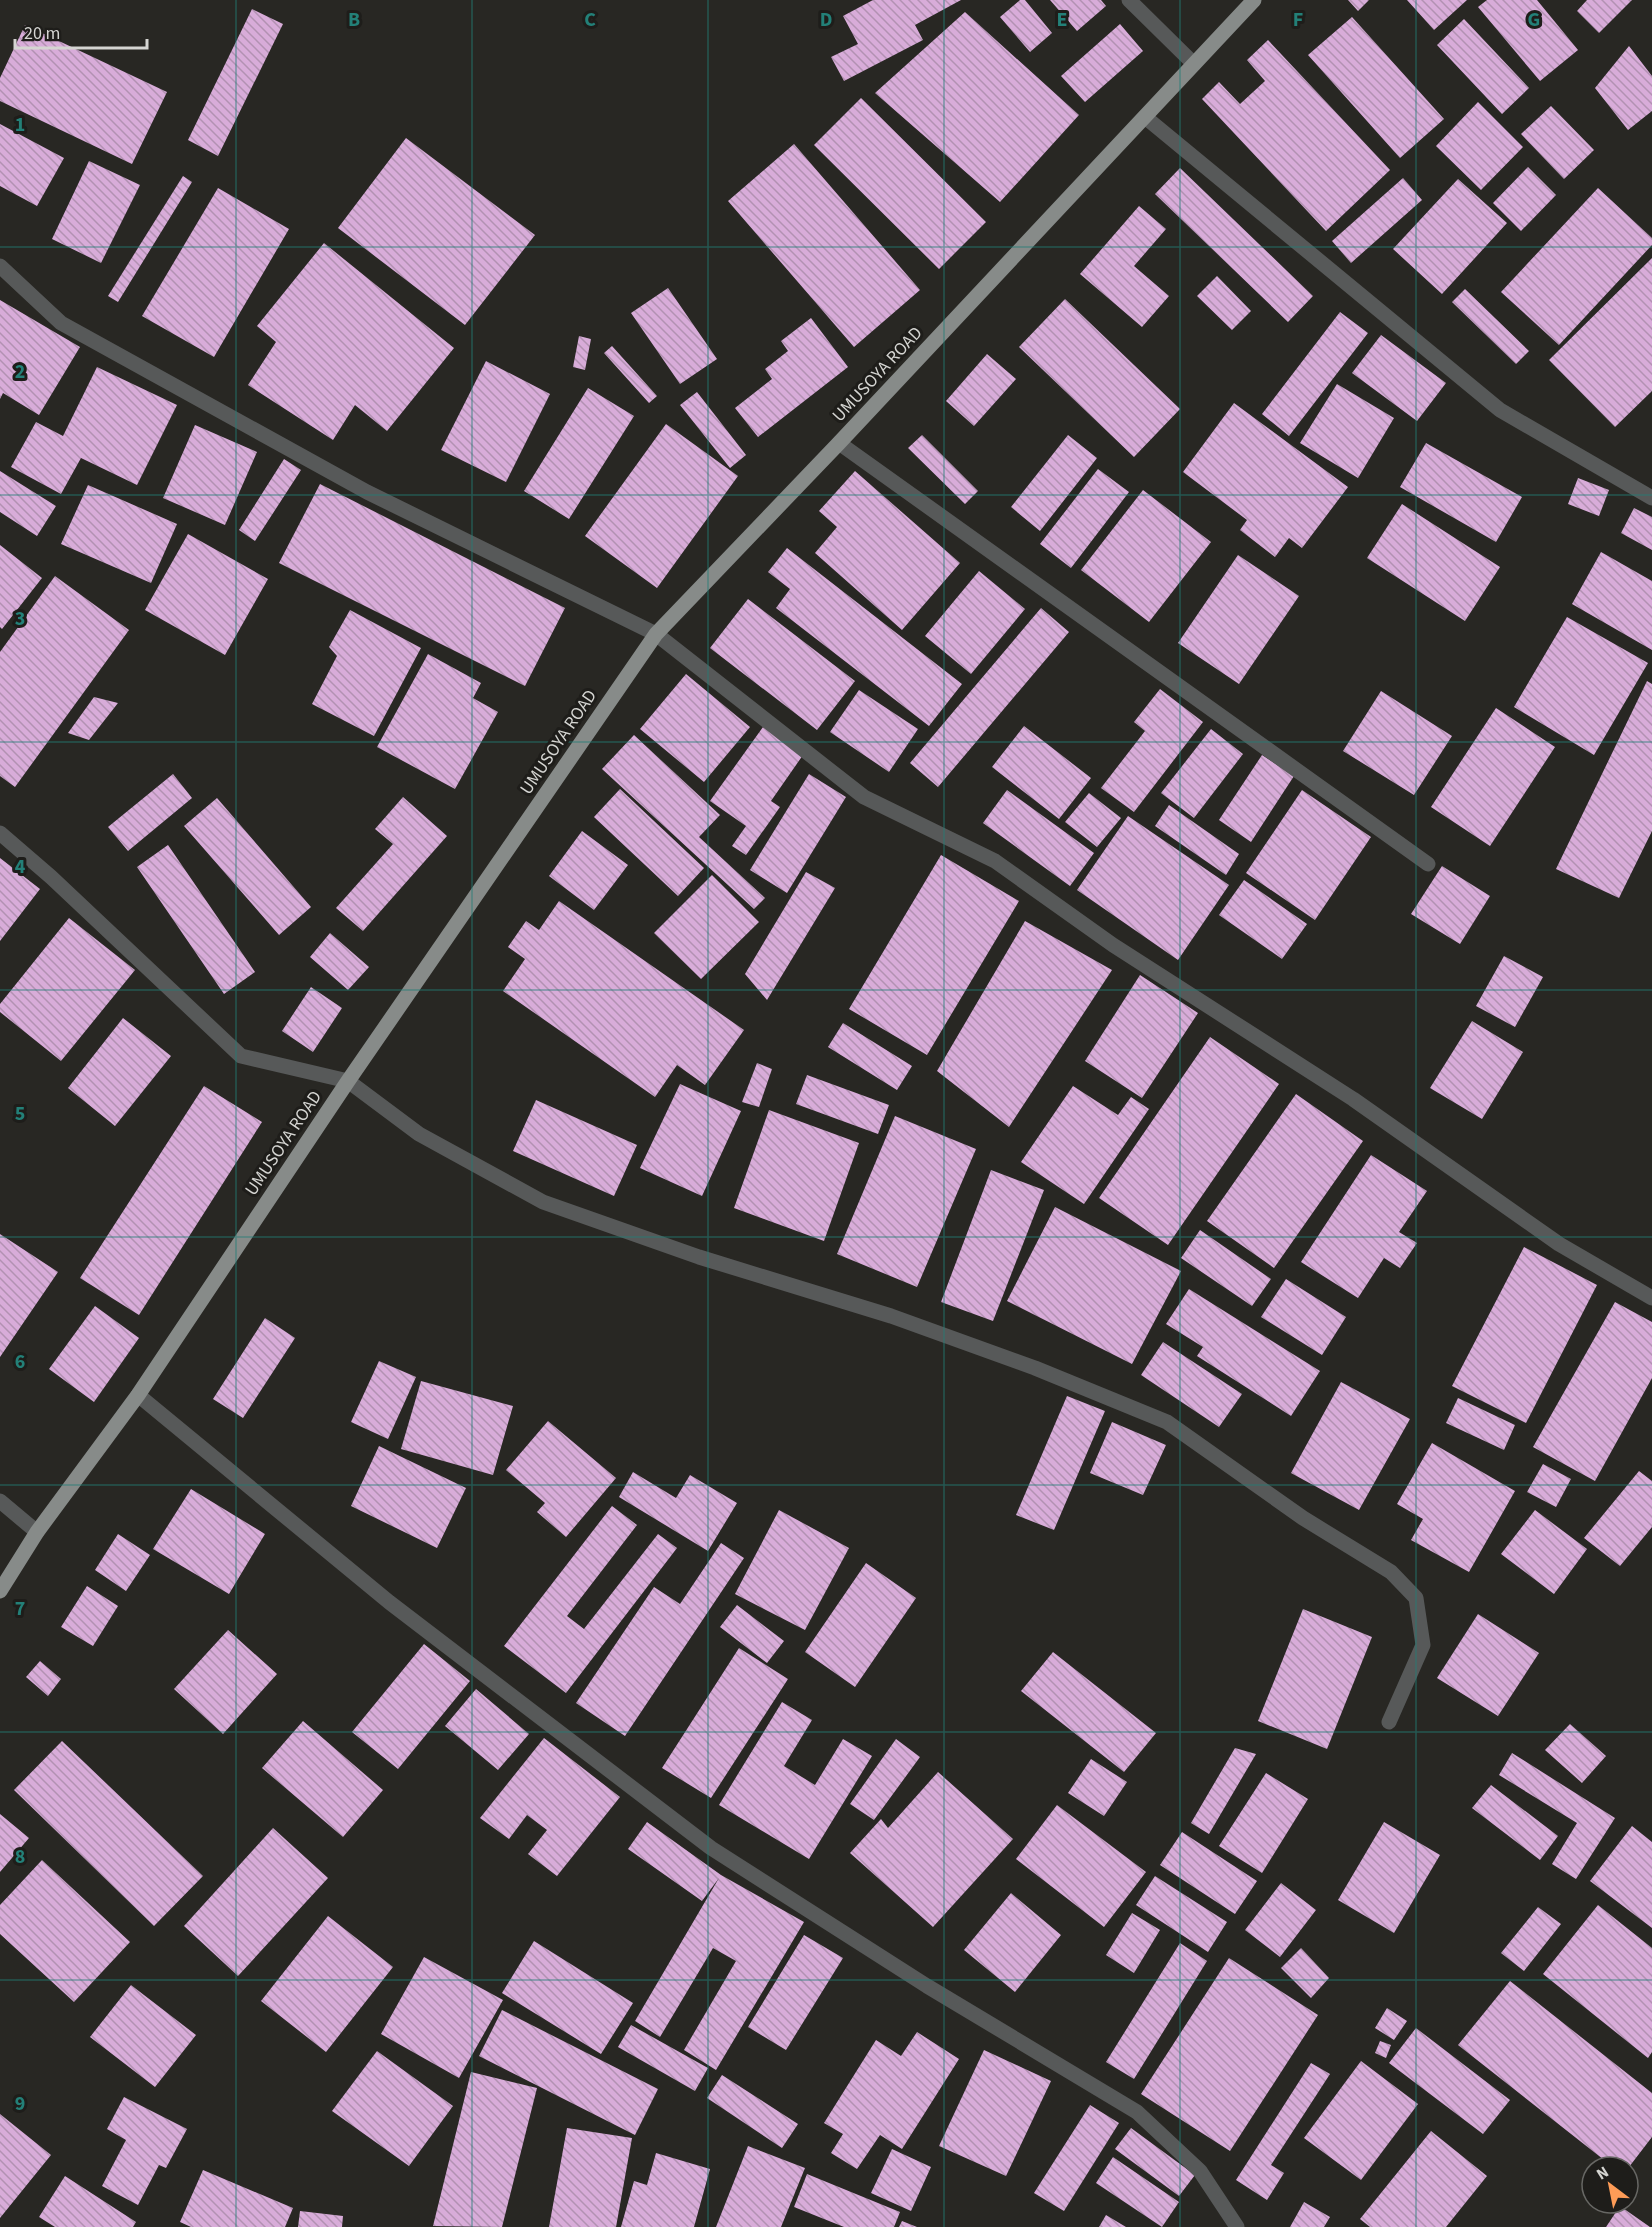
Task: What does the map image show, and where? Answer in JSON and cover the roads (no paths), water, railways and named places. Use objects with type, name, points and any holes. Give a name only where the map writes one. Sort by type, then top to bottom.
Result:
[{"type":"main road","name":"UMUSOYA ROAD","points":[[0,1591],[37,1532],[138,1395],[348,1081],[656,634],[839,443],[1254,0]]},
{"type":"street","points":[[1129,0],[1194,64]]},
{"type":"street","points":[[1145,117],[1500,410],[1652,498]]},
{"type":"street","points":[[0,266],[61,323],[367,492],[656,634],[864,797],[995,861],[1113,945],[1353,1099],[1559,1244],[1652,1298]]},
{"type":"street","points":[[839,443],[1428,864]]},
{"type":"street","points":[[0,833],[51,877],[241,1056],[348,1081],[418,1134],[543,1202],[699,1257],[891,1316],[1035,1368],[1167,1422],[1303,1518],[1391,1572],[1416,1598],[1423,1645],[1389,1722]]},
{"type":"street","points":[[138,1395],[389,1602],[711,1848],[927,1986],[1137,2112],[1200,2171],[1237,2227]]},
{"type":"street","points":[[0,1501],[37,1532]]}]
